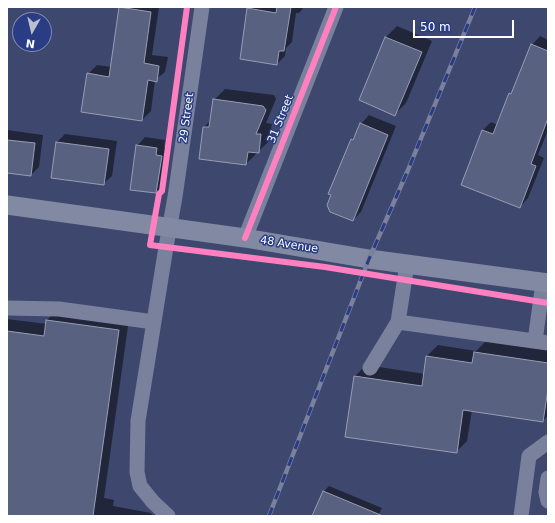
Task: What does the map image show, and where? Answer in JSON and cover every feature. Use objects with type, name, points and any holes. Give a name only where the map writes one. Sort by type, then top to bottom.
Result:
[{"type":"main road","name":"48 Avenue","points":[[7,205],[245,238],[407,264],[546,283]]},
{"type":"street","name":"29 Street","points":[[168,516],[152,502],[140,486],[136,472],[138,421],[190,101],[202,7]]},
{"type":"street","name":"31 Street","points":[[245,238],[336,7]]},
{"type":"street","points":[[370,368],[398,322],[407,264]]},
{"type":"street","points":[[398,322],[541,342],[546,283]]},
{"type":"street","points":[[7,308],[59,309],[154,322]]},
{"type":"street","points":[[521,516],[529,456],[548,442]]},
{"type":"street","points":[[548,478],[546,492],[548,501]]},
{"type":"building","points":[[119,7],[151,12],[144,63],[159,66],[157,82],[148,80],[142,121],[81,112],[87,73],[109,77]]},
{"type":"building","points":[[277,7],[291,7],[284,51],[279,51],[277,65],[240,59],[247,8],[276,13]]},
{"type":"building","points":[[385,37],[422,52],[395,116],[359,100]]},
{"type":"building","points":[[531,44],[548,51],[548,118],[531,164],[536,166],[520,208],[461,185],[482,130],[493,134],[509,93],[511,94]]},
{"type":"building","points":[[213,99],[263,106],[266,110],[256,134],[261,134],[259,153],[248,152],[246,165],[199,159],[203,127],[209,127]]},
{"type":"building","points":[[360,123],[388,135],[353,221],[330,212],[327,205],[331,195],[328,194],[351,139],[353,140]]},
{"type":"building","points":[[7,140],[35,143],[31,176],[7,173]]},
{"type":"building","points":[[56,142],[109,149],[104,185],[51,178]]},
{"type":"building","points":[[136,145],[157,148],[156,155],[162,156],[156,193],[130,190]]},
{"type":"building","points":[[46,320],[119,330],[93,516],[7,516],[7,331],[44,336]]},
{"type":"building","points":[[474,352],[548,363],[548,389],[543,422],[463,410],[457,453],[345,437],[354,376],[422,386],[426,356],[472,363]]},
{"type":"building","points":[[323,491],[383,516],[312,516]]},
{"type":"railway","points":[[269,516],[369,259],[408,170],[475,7]]},
{"type":"cycle path","points":[[187,7],[162,191],[159,194],[150,245],[325,267],[548,303]]},
{"type":"cycle path","points":[[245,238],[336,7]]}]
